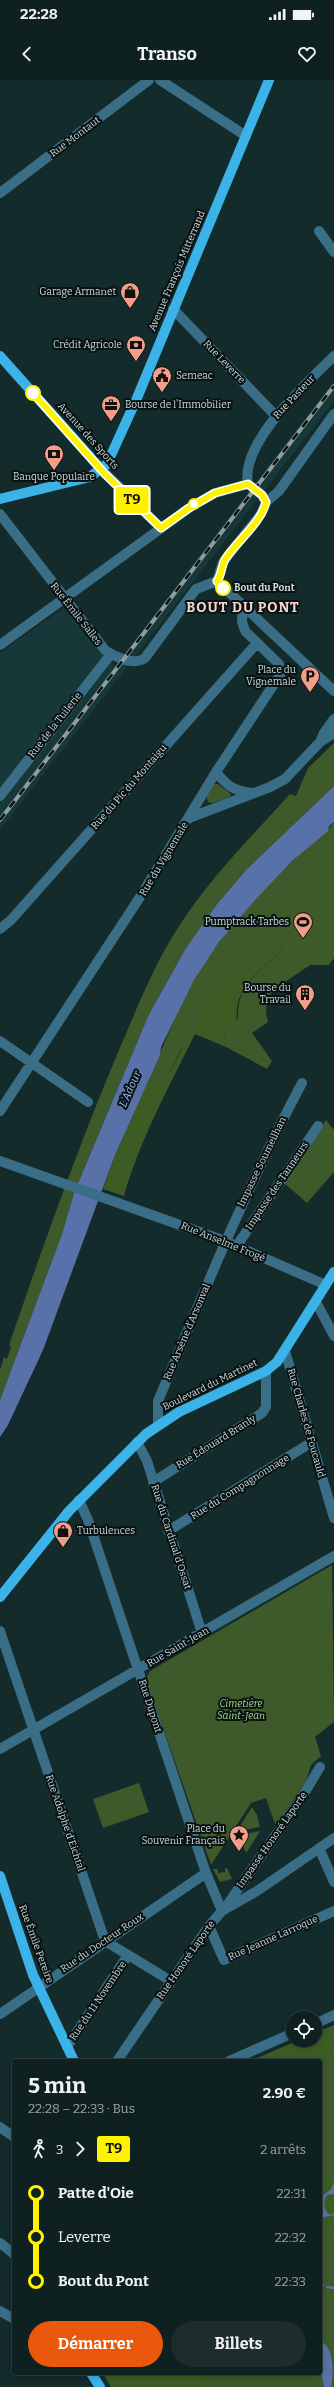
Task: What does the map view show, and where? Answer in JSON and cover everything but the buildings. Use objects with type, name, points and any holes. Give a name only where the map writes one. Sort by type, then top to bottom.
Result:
[{"type":"main road","name":"Avenue François Mitterrand","points":[[101,469],[107,464],[137,398],[269,80]]},
{"type":"main road","name":"Avenue des Sports","points":[[0,356],[101,469]]},
{"type":"main road","points":[[0,499],[90,477],[101,469]]},
{"type":"main road","name":"Boulevard du Martinet","points":[[0,1597],[79,1500],[136,1442],[158,1424],[179,1412],[266,1371],[277,1362],[334,1272]]},
{"type":"main road","name":"Rue Émile Pereire","points":[[0,1876],[38,1987],[73,2059]]},
{"type":"main road","points":[[92,2375],[100,2387]]},
{"type":"street","name":"Rue Montaut","points":[[0,193],[149,80]]},
{"type":"street","points":[[160,80],[246,136]]},
{"type":"street","points":[[319,231],[334,252]]},
{"type":"street","name":"Rue Leverre","points":[[174,309],[275,415]]},
{"type":"street","name":"Rue Pasteur","points":[[249,485],[246,475],[250,462],[275,415],[334,356]]},
{"type":"street","points":[[217,581],[223,562],[261,514],[266,502],[279,491],[334,414]]},
{"type":"street","name":"Avenue des Sports","points":[[101,469],[161,528]]},
{"type":"street","points":[[0,645],[189,508],[215,493],[249,485],[262,495],[266,502]]},
{"type":"street","name":"Rue Émile Salles","points":[[0,514],[65,599],[111,654]]},
{"type":"street","points":[[217,581],[334,691]]},
{"type":"street","points":[[111,654],[135,661],[142,660],[153,649],[196,589],[217,581]]},
{"type":"street","name":"Rue du Vignemale","points":[[0,1111],[140,897],[216,772],[280,675],[279,664],[257,643],[242,625],[241,619],[244,608]]},
{"type":"street","name":"Rue du Pic du Montaigu","points":[[0,929],[11,920],[257,643]]},
{"type":"street","name":"Rue de la Tuilerie","points":[[0,796],[111,654]]},
{"type":"street","points":[[320,742],[324,733],[334,719]]},
{"type":"street","points":[[189,818],[254,793],[285,779],[320,742],[334,733]]},
{"type":"street","points":[[216,772],[228,786],[239,791],[254,793]]},
{"type":"street","points":[[0,1041],[88,1102]]},
{"type":"street","name":"Impasse Soumeilhan","points":[[225,1242],[269,1144],[302,1083]]},
{"type":"street","name":"Impasse des Tanneurs","points":[[236,1247],[318,1126]]},
{"type":"street","name":"Rue Anselme Frogé","points":[[0,1161],[120,1202],[225,1242],[326,1284]]},
{"type":"street","name":"Rue Arsène d'Arsonval","points":[[158,1424],[158,1401],[225,1242]]},
{"type":"street","points":[[316,1302],[334,1336]]},
{"type":"street","name":"Rue Charles de Foucauld","points":[[285,1351],[334,1518]]},
{"type":"street","name":"Rue Édouard Branly","points":[[153,1482],[262,1413],[266,1407],[266,1371]]},
{"type":"street","name":"Rue du Cardinal d'Ossat","points":[[136,1442],[147,1461],[168,1531],[202,1633]]},
{"type":"street","name":"Rue du Compagnonnage","points":[[168,1531],[312,1442]]},
{"type":"street","name":"Rue Dupont","points":[[79,1500],[88,1520],[206,1873],[222,1911]]},
{"type":"street","name":"Rue Saint-Jean","points":[[0,1749],[334,1556]]},
{"type":"street","name":"Rue Adolphe d'Eichtal","points":[[0,1631],[105,1941]]},
{"type":"street","name":"Impasse Honoré Laporte","points":[[222,1911],[302,1798],[320,1768]]},
{"type":"street","name":"Rue Honoré Laporte","points":[[118,2059],[209,1926],[222,1911],[257,1891],[334,1838]]},
{"type":"street","points":[[319,1848],[334,1882]]},
{"type":"street","name":"Rue du Docteur Roux","points":[[0,2014],[206,1873]]},
{"type":"street","name":"Rue Jeanne Larroque","points":[[209,1926],[224,1960],[334,1911]]},
{"type":"street","points":[[105,1941],[171,1981]]},
{"type":"street","name":"Rue du 11 Novembre","points":[[67,2047],[128,1955]]},
{"type":"street","points":[[322,2021],[334,2016]]},
{"type":"street","points":[[234,2059],[286,2036]]},
{"type":"street","points":[[0,2127],[12,2136]]},
{"type":"street","points":[[0,2244],[12,2253]]},
{"type":"street","points":[[0,2311],[12,2317]]},
{"type":"shaded area","points":[[334,381],[334,401],[0,830],[0,653],[64,608],[115,666]]},
{"type":"green space","points":[[334,743],[334,786],[247,869],[217,904],[186,948],[149,1014],[74,1193],[62,1234],[0,1400],[0,1370],[4,1357],[7,1359],[11,1347],[9,1345],[48,1234],[104,1086],[163,953],[181,923],[206,889],[290,794],[296,796],[308,768]]},
{"type":"green space","points":[[213,784],[218,784],[231,794],[230,797],[212,803],[208,802],[206,795]]},
{"type":"green space","points":[[334,822],[334,958],[329,965],[310,965],[273,990],[267,1001],[266,1013],[268,1022],[252,1033],[272,1061],[267,1069],[226,1047],[224,1036],[238,1018],[238,1006],[246,987],[259,971],[283,950],[281,947],[244,975],[239,972],[238,968],[180,1051],[163,1087],[148,1081],[193,982],[219,942],[266,887],[318,837],[322,836]]},
{"type":"green space","points":[[281,947],[283,950],[259,970],[245,988],[238,1001],[234,1025],[224,1036],[226,1047],[195,1034],[165,1094],[138,1154],[124,1196],[103,1189],[115,1155],[148,1081],[163,1086],[199,1015],[233,963],[238,962],[239,972],[244,974]]},
{"type":"green space","points":[[326,1120],[334,1130],[334,1172],[307,1203],[284,1183]]},
{"type":"green space","name":"Cimetière Saint-Jean","points":[[332,1565],[334,1722],[315,1737],[321,1756],[311,1765],[306,1781],[278,1823],[275,1824],[266,1798],[251,1803],[211,1865],[146,1679],[150,1671]]},
{"type":"green space","points":[[139,1783],[149,1812],[103,1828],[93,1799]]},
{"type":"green space","points":[[252,1807],[257,1815],[260,1827],[238,1831],[238,1829]]},
{"type":"green space","points":[[260,1831],[247,1852],[245,1851],[240,1835]]},
{"type":"green space","points":[[225,1868],[227,1868],[232,1879],[220,1882],[213,1869],[218,1869],[218,1873],[225,1872]]},
{"type":"green space","points":[[334,2025],[334,2387],[111,2387],[104,2375],[322,2375],[322,2059],[256,2059],[286,2046],[286,2047],[322,2047],[322,2030]]},
{"type":"green space","points":[[325,2029],[334,2047],[315,2059],[256,2059],[286,2046],[286,2047],[322,2047],[322,2030]]},
{"type":"green space","points":[[334,2180],[334,2221],[322,2226],[322,2186],[329,2181]]},
{"type":"green space","points":[[333,2234],[325,2250],[322,2252],[322,2235]]},
{"type":"green space","points":[[104,2375],[203,2375],[200,2387],[111,2387]]},
{"type":"water","name":"L'Adour","points":[[334,786],[334,822],[329,826],[328,831],[292,861],[255,900],[219,942],[194,980],[161,1047],[160,1055],[115,1155],[43,1350],[8,1425],[0,1437],[0,1400],[62,1234],[74,1193],[149,1014],[186,948],[217,904],[247,869]]},
{"type":"water","points":[[334,2183],[334,2194],[327,2195],[324,2203],[328,2213],[330,2215],[334,2213],[334,2215],[322,2218],[322,2196],[331,2189]]},
{"type":"water","points":[[322,2342],[328,2348],[333,2367],[331,2387],[324,2387],[322,2375]]},
{"type":"waterway","points":[[327,2287],[334,2288]]},
{"type":"railway","points":[[0,820],[334,386]]},
{"type":"bus line","name":"T9","points":[[33,393],[105,474],[161,528],[189,508],[215,493],[248,484],[262,495],[266,502],[261,514],[235,545],[220,567],[219,579],[217,581],[223,588]]},
{"type":"place","name":"Garage Armanet","points":[[130,309]]},
{"type":"place","name":"Crédit Agricole","points":[[136,362]]},
{"type":"place","name":"Semeac","points":[[162,393]]},
{"type":"place","name":"Bourse de l'Immobilier","points":[[111,422]]},
{"type":"place","name":"Banque Populaire","points":[[54,471]]},
{"type":"place","name":"Bout du Pont","points":[[223,588]]},
{"type":"place","name":"Place du Vignemale","points":[[310,693]]},
{"type":"place","name":"Pumptrack Tarbes","points":[[303,939]]},
{"type":"place","name":"Bourse du Travail","points":[[305,1011]]},
{"type":"place","name":"Turbulences","points":[[63,1548]]},
{"type":"place","name":"Place du Souvenir Français","points":[[239,1852]]},
{"type":"district","name":"BOUT DU PONT","points":[[243,607]]}]
